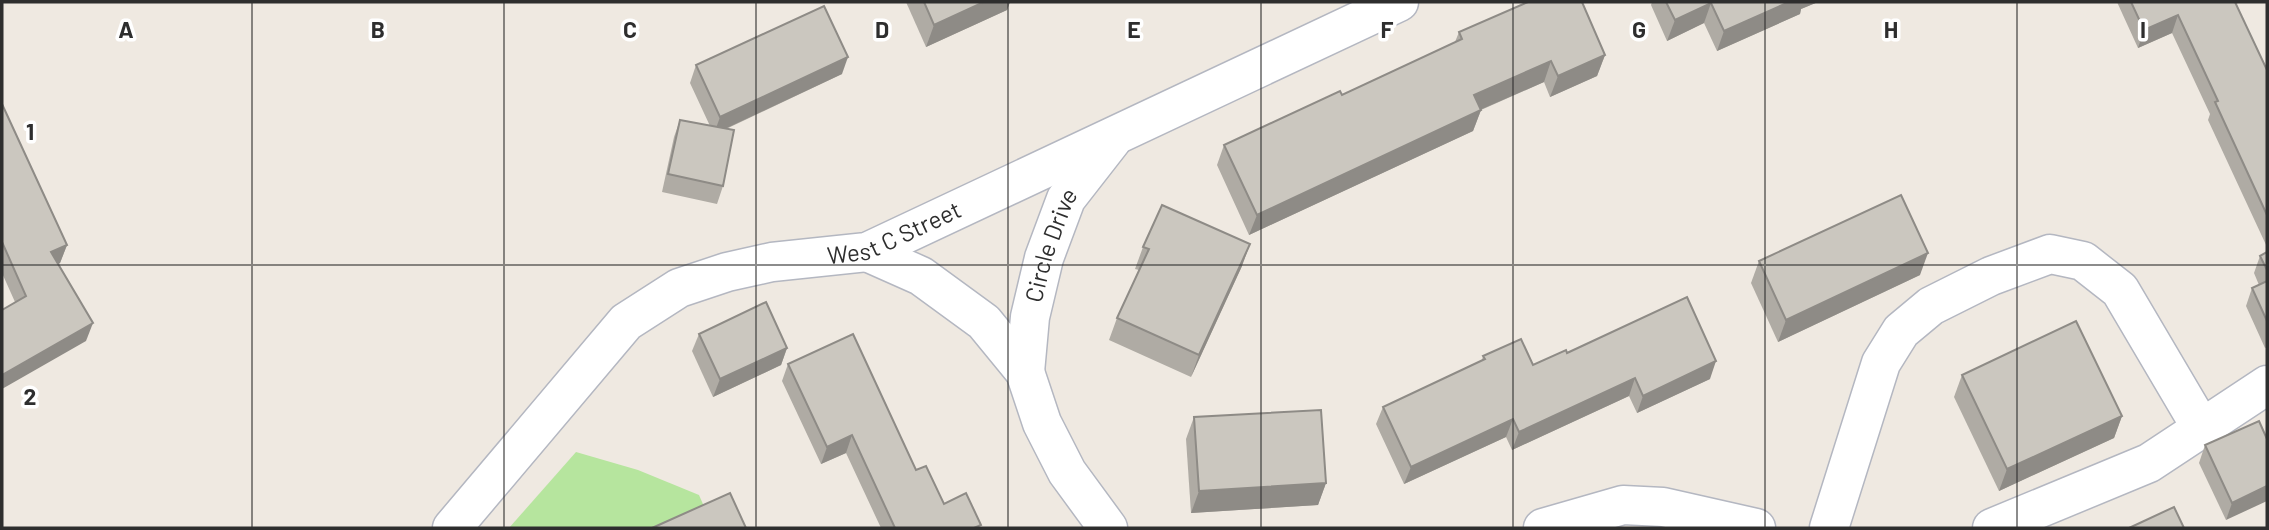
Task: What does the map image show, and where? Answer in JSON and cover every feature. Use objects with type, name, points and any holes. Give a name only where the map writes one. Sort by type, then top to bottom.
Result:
[{"type":"street","name":"West C Street","points":[[452,528],[626,322],[679,288],[727,272],[772,262],[867,252],[1399,2]]},
{"type":"street","name":"Circle Drive","points":[[1025,372],[1030,317],[1044,258],[1066,199],[1115,135]]},
{"type":"street","name":"Circle Drive","points":[[867,252],[921,276],[984,322],[1025,372],[1042,422],[1067,472],[1108,528]]},
{"type":"street","points":[[1829,528],[1881,363],[1901,331],[1931,306],[1991,276],[2050,254],[2083,261],[2120,290],[2202,429]]},
{"type":"street","points":[[1992,528],[2149,463],[2267,384]]},
{"type":"street","points":[[1543,528],[1623,505],[1663,507],[1756,528]]},
{"type":"green space","points":[[576,452],[638,470],[699,495],[706,511],[671,528],[509,528]]},
{"type":"building","points":[[924,2],[984,2],[934,25]]},
{"type":"building","points":[[1528,2],[1582,2],[1605,55],[1558,76],[1551,61],[1474,95],[1481,110],[1257,215],[1224,145],[1340,91],[1342,95],[1462,39],[1459,32]]},
{"type":"building","points":[[1666,2],[1789,2],[1724,31],[1711,3],[1675,20]]},
{"type":"building","points":[[2131,2],[2235,2],[2267,70],[2267,215],[2178,15],[2144,30]]},
{"type":"building","points":[[824,6],[848,57],[720,117],[696,65]]},
{"type":"building","points":[[2,104],[67,245],[51,252],[93,323],[2,375],[2,310],[26,296],[2,242]]},
{"type":"building","points":[[680,120],[734,130],[723,186],[668,174]]},
{"type":"building","points":[[1901,195],[1928,253],[1786,320],[1759,261]]},
{"type":"building","points":[[1162,205],[1250,244],[1199,355],[1117,318],[1149,249],[1143,247]]},
{"type":"building","points":[[2267,252],[2267,270],[2260,256]]},
{"type":"building","points":[[2267,281],[2267,321],[2252,288]]},
{"type":"building","points":[[1687,297],[1716,361],[1643,396],[1635,378],[1519,432],[1513,419],[1411,467],[1383,407],[1521,339],[1533,365],[1566,350],[1567,353]]},
{"type":"building","points":[[766,302],[787,348],[720,379],[699,334]]},
{"type":"building","points":[[2076,321],[2122,416],[2007,469],[1962,375]]},
{"type":"building","points":[[853,334],[916,470],[926,466],[944,504],[966,493],[981,525],[974,528],[895,528],[852,435],[827,447],[788,364]]},
{"type":"building","points":[[1321,410],[1326,483],[1199,491],[1194,417]]},
{"type":"building","points":[[2259,421],[2267,439],[2267,486],[2232,503],[2205,445]]},
{"type":"building","points":[[730,493],[746,528],[652,528]]},
{"type":"building","points":[[2174,507],[2184,528],[2129,528]]}]
